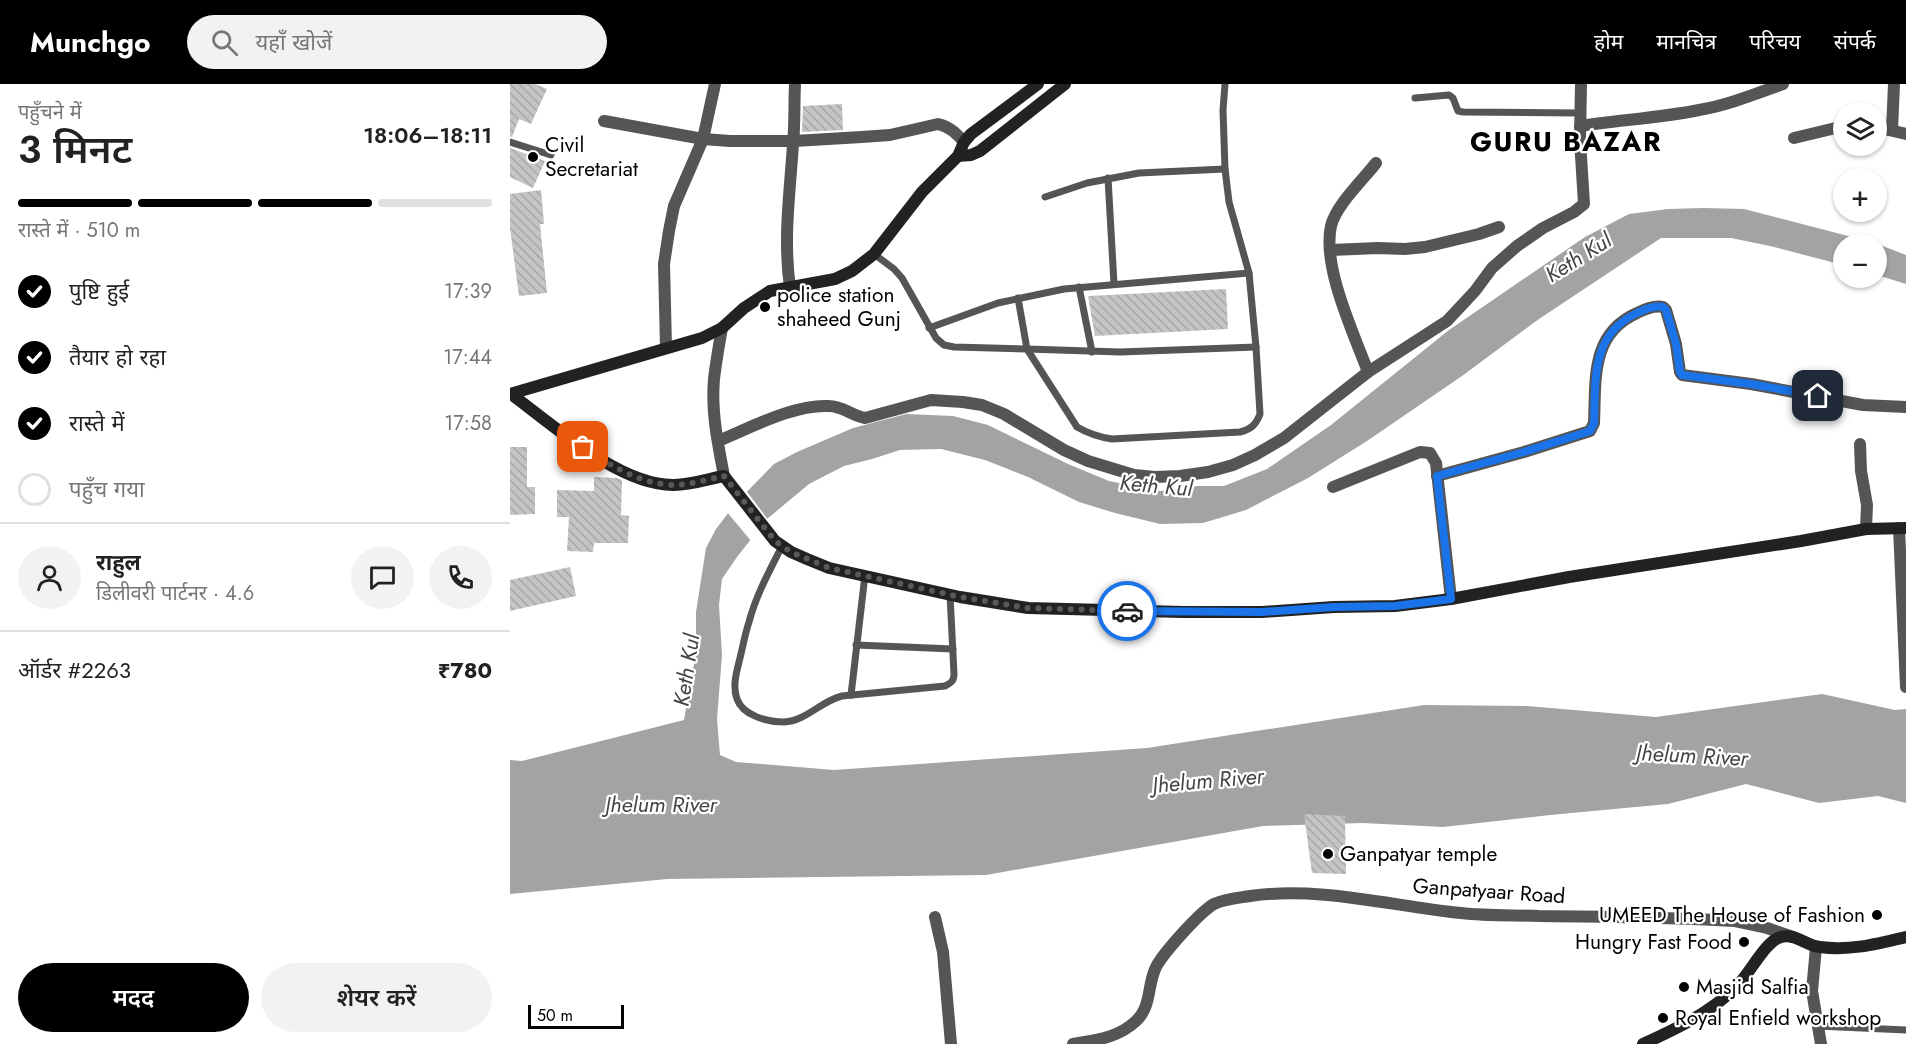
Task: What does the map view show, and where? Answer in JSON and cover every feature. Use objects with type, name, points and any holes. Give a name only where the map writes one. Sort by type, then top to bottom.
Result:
[{"type":"street","points":[[666,347],[664,264],[669,231],[674,206],[703,140],[715,84]]},
{"type":"street","points":[[790,287],[786,237],[794,141],[795,84]]},
{"type":"street","points":[[510,394],[702,338],[722,328],[756,299],[770,291],[835,279],[852,271],[874,254],[922,192],[957,156],[971,134],[1038,84]]},
{"type":"street","points":[[957,156],[980,151],[1065,84]]},
{"type":"street","points":[[718,441],[806,408],[829,406],[865,418],[931,400],[982,405],[1004,414],[1064,450],[1111,470],[1134,475],[1180,476],[1233,465],[1284,438],[1368,372],[1447,321],[1475,291],[1492,268],[1517,246],[1584,204],[1580,119],[1581,84]]},
{"type":"street","points":[[1580,119],[1645,119],[1699,110],[1729,103],[1783,84]]},
{"type":"street","points":[[1892,130],[1894,84]]},
{"type":"street","points":[[604,121],[703,140],[794,141],[890,135],[938,124],[955,131],[964,142]]},
{"type":"street","points":[[1794,138],[1833,129]]},
{"type":"street","points":[[1887,129],[1906,134]]},
{"type":"street","points":[[1368,372],[1332,265],[1331,227],[1336,214],[1376,163]]},
{"type":"street","points":[[1331,250],[1425,247],[1499,227]]},
{"type":"street","points":[[1437,476],[1590,431],[1594,423],[1597,366],[1603,345],[1617,325],[1655,306],[1666,310],[1682,375],[1751,384],[1863,405],[1906,407]]},
{"type":"street","points":[[722,328],[714,380],[714,421],[727,479],[778,543],[791,552],[829,568],[950,595],[1028,608],[1262,612],[1395,606],[1451,599],[1569,577],[1866,529],[1903,528],[1906,687]]},
{"type":"street","points":[[510,394],[608,464],[631,476],[654,483],[674,485],[727,479]]},
{"type":"street","points":[[1860,444],[1861,471],[1867,505],[1866,529]]},
{"type":"street","points":[[1333,487],[1420,452],[1430,453],[1434,457],[1437,476],[1451,599]]},
{"type":"street","name":"Ganpatyaar Road","points":[[1073,1044],[1112,1040],[1142,1016],[1156,967],[1166,953],[1204,912],[1214,904],[1225,900],[1268,894],[1315,894],[1462,913],[1734,921],[1767,928],[1793,937]]},
{"type":"street","points":[[935,917],[943,952],[951,1044]]},
{"type":"street","points":[[1643,1044],[1702,1014],[1722,1001],[1749,972],[1769,943],[1781,937],[1793,937],[1816,947],[1836,949],[1906,937]]},
{"type":"street","points":[[1816,947],[1812,991],[1821,1044]]},
{"type":"lane","points":[[1018,298],[1027,349],[1077,427],[1098,437],[1112,439],[1240,432],[1250,429],[1257,422],[1260,414],[1249,273],[1229,202],[1225,169],[1223,110],[1225,84]]},
{"type":"lane","points":[[1416,98],[1449,95],[1453,98],[1458,111],[1463,112],[1580,119]]},
{"type":"lane","points":[[510,142],[551,155]]},
{"type":"lane","points":[[1045,197],[1108,178],[1139,172],[1225,169]]},
{"type":"lane","points":[[1108,178],[1114,284]]},
{"type":"lane","points":[[874,254],[902,278],[929,328],[944,345],[1092,352],[1256,347]]},
{"type":"lane","points":[[929,328],[998,303],[1079,287],[1249,273]]},
{"type":"lane","points":[[1079,287],[1092,352]]},
{"type":"lane","points":[[778,543],[749,620],[736,675],[736,698],[741,706],[758,718],[785,722],[805,716],[834,698],[945,686],[950,683],[954,679],[950,595]]},
{"type":"lane","points":[[851,695],[865,575]]},
{"type":"lane","points":[[856,645],[952,649]]},
{"type":"lane","points":[[1817,1026],[1906,1030]]},
{"type":"water","name":"Jhelum River","points":[[1668,209],[1744,209],[1840,234],[1833,234],[1833,262],[1731,238],[1661,238],[1539,319],[1462,376],[1367,441],[1308,478],[1246,510],[1203,523],[1160,524],[1115,513],[1079,502],[1028,477],[985,460],[941,449],[900,450],[844,466],[809,484],[767,519],[722,579],[719,605],[722,655],[717,719],[720,755],[736,762],[834,770],[1147,748],[1424,705],[1527,706],[1656,717],[1822,694],[1895,710],[1906,709],[1906,803],[1878,796],[1819,803],[1746,784],[1668,804],[1443,827],[1363,823],[1263,826],[986,875],[667,879],[510,894],[510,760],[522,761],[684,720],[696,653],[696,612],[706,548],[716,529],[736,503],[774,464],[853,428],[906,414],[953,416],[988,425],[1109,481],[1160,491],[1198,486],[1224,486],[1267,469],[1331,425],[1449,330],[1585,237],[1629,214]]},
{"type":"water","name":"Jhelum River","points":[[1887,248],[1906,255],[1906,284],[1887,278]]},
{"type":"pier","points":[[745,489],[769,521],[752,542],[726,511]]},
{"type":"building","points":[[510,84],[535,84],[547,89],[531,124],[519,119],[512,137],[510,136]]},
{"type":"building","points":[[842,104],[843,130],[802,132],[803,106]]},
{"type":"building","points":[[510,148],[545,161],[533,188],[510,177]]},
{"type":"building","points":[[541,190],[544,224],[540,224],[547,293],[519,296],[510,228],[510,194]]},
{"type":"building","points":[[1226,289],[1228,329],[1095,336],[1088,296]]},
{"type":"building","points":[[510,447],[527,447],[527,487],[535,487],[535,514],[510,515]]},
{"type":"building","points":[[594,477],[622,480],[621,515],[629,516],[628,543],[594,543],[593,552],[567,551],[569,517],[557,517],[557,490],[594,491]]},
{"type":"building","points":[[570,567],[576,596],[510,611],[510,580]]},
{"type":"building","name":"Ganpatyar temple","points":[[1304,814],[1345,816],[1346,874],[1312,873]]},
{"type":"way so far","points":[[583,447],[631,476],[654,483],[674,485],[724,476],[775,541],[791,552],[829,568],[960,597],[1028,608],[1127,611]]},
{"type":"place","name":"Civil Secretariat","points":[[533,157]]},
{"type":"place","name":"police station shaheed Gunj","points":[[765,307]]},
{"type":"place","name":"Ganpatyar temple","points":[[1328,854]]},
{"type":"place","name":"UMEED The House of Fashion","points":[[1877,915]]},
{"type":"place","name":"Hungry Fast Food","points":[[1744,942]]},
{"type":"place","name":"Masjid Salfia","points":[[1684,987]]},
{"type":"place","name":"Royal Enfield workshop","points":[[1663,1018]]},
{"type":"district","name":"GURU BAZAR","points":[[1566,141]]},
{"type":"route","points":[[1127,611],[1262,612],[1395,606],[1451,599],[1437,476],[1524,452],[1593,429],[1597,366],[1603,345],[1617,325],[1655,306],[1666,310],[1682,375],[1818,396]]},
{"type":"water label","name":"Keth Kul","points":[[1578,257]]},
{"type":"water label","name":"Keth Kul","points":[[1156,485]]},
{"type":"water label","name":"Keth Kul","points":[[686,670]]}]
